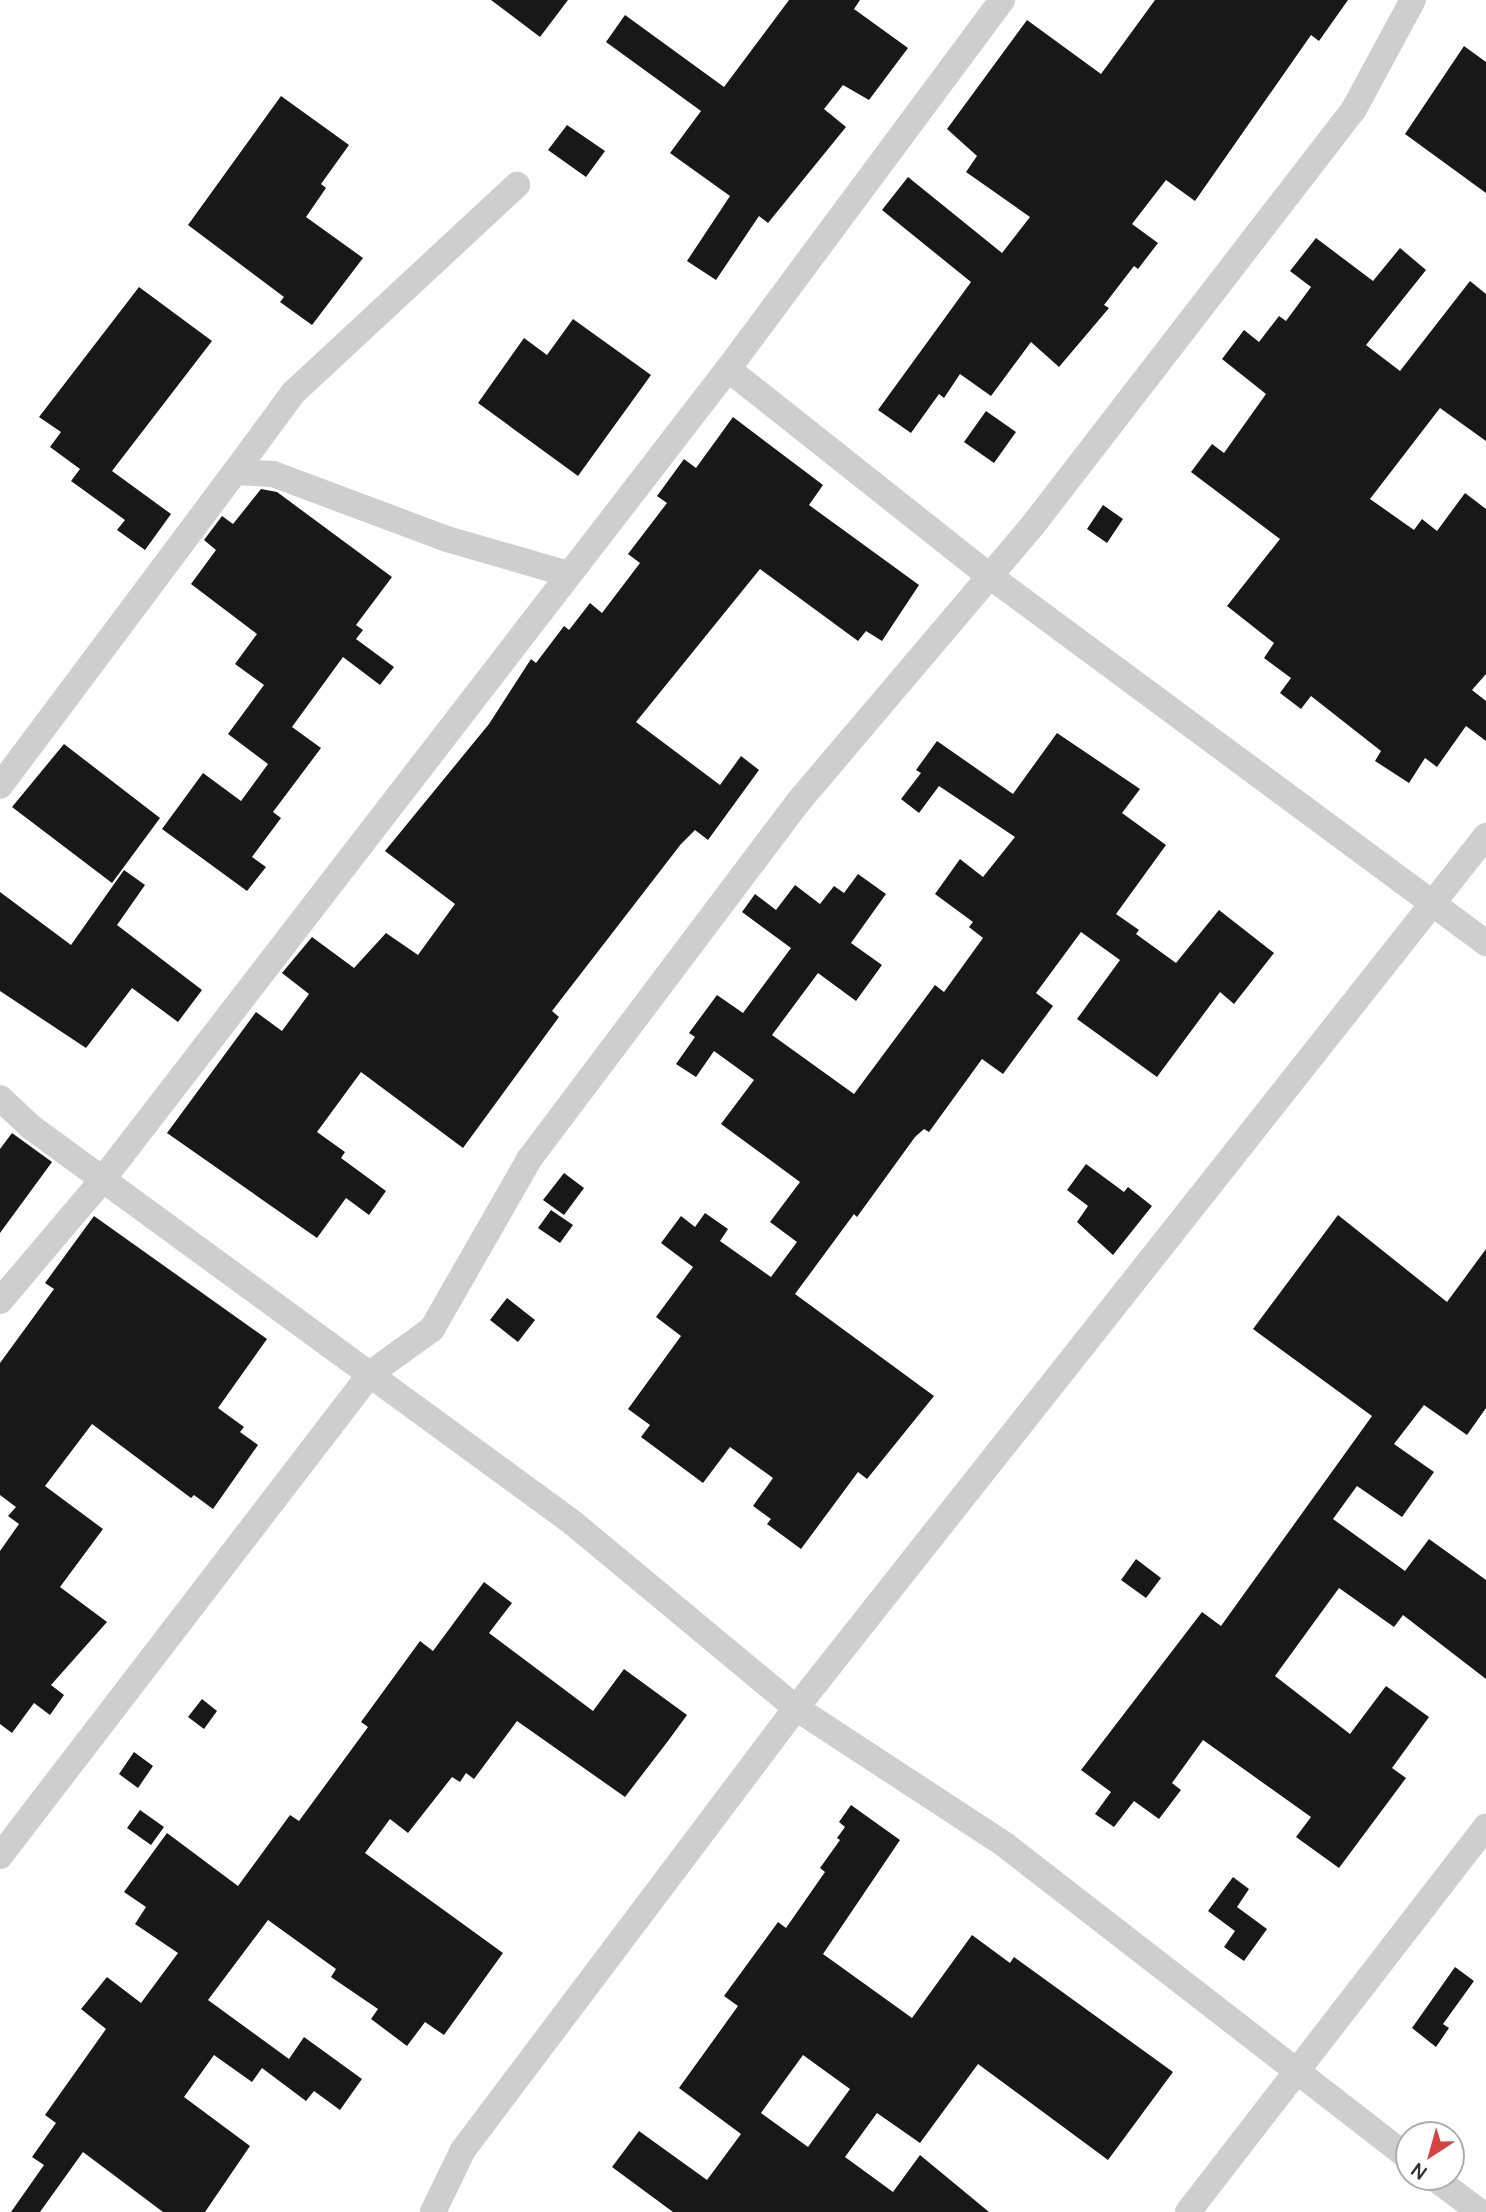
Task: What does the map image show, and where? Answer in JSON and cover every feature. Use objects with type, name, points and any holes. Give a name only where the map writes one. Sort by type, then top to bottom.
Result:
[{"type":"street","points":[[0,1301],[103,1179],[728,369],[1002,0]]},
{"type":"street","points":[[0,1856],[371,1373],[432,1329],[530,1158],[799,801],[1041,514],[1354,109],[1413,0]]},
{"type":"street","points":[[0,786],[293,393],[517,185]]},
{"type":"street","points":[[728,369],[987,575],[1436,902],[1486,943]]},
{"type":"street","points":[[235,472],[273,474],[447,539],[568,574]]},
{"type":"street","points":[[433,2212],[463,2150],[796,1708],[1486,836]]},
{"type":"street","points":[[0,1098],[103,1179],[573,1523],[796,1708],[1005,1845],[1395,2147]]},
{"type":"street","points":[[1188,2212],[1486,1827]]},
{"type":"street","points":[[1452,2191],[1480,2212]]},
{"type":"building","points":[[491,0],[568,0],[540,37]]},
{"type":"building","points":[[789,0],[860,0],[854,9],[908,48],[869,100],[843,85],[824,109],[846,127],[768,223],[759,216],[716,280],[687,261],[730,196],[670,153],[701,111],[606,42],[625,15],[724,87]]},
{"type":"building","points":[[1155,0],[1348,0],[1319,41],[1311,35],[1195,201],[1166,180],[1132,224],[1158,243],[1138,269],[1134,266],[1104,305],[1109,308],[1059,367],[1031,342],[991,396],[960,374],[944,398],[939,394],[911,433],[878,410],[971,282],[882,210],[908,177],[1002,253],[1030,217],[966,172],[977,156],[947,129],[1027,20],[1101,74]]},
{"type":"building","points":[[1464,46],[1486,62],[1486,193],[1405,134]]},
{"type":"building","points":[[281,96],[349,145],[321,184],[326,188],[306,217],[363,258],[312,325],[280,302],[284,297],[188,225]]},
{"type":"building","points":[[567,125],[605,151],[586,177],[548,150]]},
{"type":"building","points":[[1316,238],[1373,281],[1400,248],[1426,270],[1366,345],[1400,371],[1470,281],[1486,294],[1486,441],[1440,408],[1370,499],[1414,530],[1422,519],[1437,531],[1465,493],[1486,509],[1486,674],[1472,690],[1486,701],[1486,741],[1466,726],[1437,767],[1425,758],[1409,783],[1375,761],[1381,751],[1311,696],[1301,709],[1280,693],[1291,678],[1264,658],[1274,643],[1227,606],[1280,539],[1191,472],[1212,444],[1224,453],[1266,394],[1222,359],[1244,330],[1259,342],[1279,316],[1286,321],[1311,287],[1290,271]]},
{"type":"building","points":[[139,287],[212,341],[112,471],[171,514],[145,550],[117,530],[125,520],[71,481],[80,469],[50,447],[61,432],[39,417]]},
{"type":"building","points":[[573,319],[651,375],[578,476],[478,403],[524,338],[547,355]]},
{"type":"building","points":[[986,411],[1016,432],[994,463],[964,442]]},
{"type":"building","points":[[733,417],[823,485],[809,505],[919,585],[882,641],[866,631],[858,641],[760,569],[636,722],[720,785],[741,756],[759,770],[708,840],[695,830],[681,844],[552,1011],[559,1017],[463,1148],[361,1072],[317,1132],[345,1152],[341,1158],[386,1191],[369,1215],[346,1198],[317,1238],[167,1133],[256,1012],[282,1031],[309,994],[282,973],[312,937],[354,968],[386,933],[418,955],[455,904],[385,851],[489,724],[531,659],[536,663],[564,626],[569,630],[590,603],[602,613],[640,563],[628,554],[667,503],[657,496],[684,459],[696,468]]},
{"type":"building","points":[[261,489],[277,492],[392,577],[356,625],[363,630],[356,639],[394,667],[380,685],[343,657],[292,727],[321,748],[273,812],[281,818],[252,857],[266,867],[247,891],[162,829],[203,773],[241,801],[268,764],[228,734],[264,685],[235,664],[257,634],[191,584],[216,550],[204,540],[222,516],[233,524]]},
{"type":"building","points":[[1103,505],[1123,519],[1107,543],[1087,529]]},
{"type":"building","points":[[1057,733],[1140,789],[1122,813],[1166,845],[1116,914],[1139,930],[1136,934],[1176,963],[1219,910],[1274,953],[1234,1004],[1220,992],[1157,1077],[1077,1019],[1120,960],[1081,932],[1036,993],[1053,1006],[1003,1074],[982,1059],[929,1132],[924,1129],[915,1137],[857,1217],[854,1214],[795,1294],[934,1396],[867,1479],[858,1472],[801,1549],[767,1524],[771,1519],[753,1506],[773,1478],[730,1447],[703,1483],[641,1437],[650,1425],[628,1409],[681,1336],[656,1317],[693,1267],[661,1243],[681,1216],[695,1227],[705,1213],[728,1229],[720,1241],[771,1277],[797,1242],[770,1222],[800,1182],[721,1124],[754,1080],[714,1051],[696,1077],[676,1064],[695,1037],[689,1033],[717,995],[743,1013],[791,948],[742,912],[755,894],[776,910],[795,885],[820,904],[834,886],[844,893],[858,874],[886,894],[851,943],[882,965],[856,1001],[818,973],[772,1035],[854,1094],[935,985],[944,992],[983,938],[969,927],[973,922],[935,894],[960,859],[983,877],[1015,837],[939,786],[919,813],[901,799],[921,773],[916,770],[937,741],[1013,794]]},
{"type":"building","points":[[64,744],[160,818],[112,883],[12,807]]},
{"type":"building","points":[[124,870],[145,885],[117,925],[202,990],[178,1022],[132,988],[86,1048],[0,991],[0,892],[71,945]]},
{"type":"building","points":[[12,1133],[52,1162],[0,1233],[0,1149]]},
{"type":"building","points":[[1086,1164],[1124,1192],[1128,1187],[1152,1206],[1113,1255],[1077,1222],[1088,1206],[1067,1190]]},
{"type":"building","points":[[564,1173],[584,1188],[564,1215],[543,1200]]},
{"type":"building","points":[[551,1210],[573,1225],[560,1243],[538,1228]]},
{"type":"building","points":[[1338,1215],[1447,1302],[1486,1249],[1486,1408],[1467,1435],[1424,1405],[1394,1444],[1434,1472],[1402,1517],[1357,1486],[1333,1519],[1405,1571],[1429,1539],[1486,1580],[1486,1679],[1403,1615],[1394,1627],[1339,1588],[1275,1676],[1350,1734],[1386,1686],[1429,1717],[1392,1768],[1406,1778],[1339,1868],[1296,1837],[1311,1817],[1203,1740],[1172,1783],[1181,1790],[1159,1819],[1134,1801],[1114,1827],[1095,1814],[1111,1792],[1081,1770],[1202,1612],[1221,1626],[1372,1416],[1253,1329]]},
{"type":"building","points":[[94,1216],[267,1339],[218,1408],[244,1427],[240,1432],[258,1445],[213,1509],[194,1495],[191,1498],[92,1424],[45,1486],[103,1529],[60,1587],[107,1622],[51,1685],[64,1695],[50,1715],[34,1703],[12,1733],[0,1724],[0,1551],[19,1524],[8,1516],[16,1507],[0,1495],[0,1363],[54,1289],[45,1283]]},
{"type":"building","points":[[507,1298],[535,1320],[518,1342],[490,1320]]},
{"type":"building","points":[[1136,1559],[1161,1578],[1146,1598],[1121,1580]]},
{"type":"building","points":[[484,1582],[512,1603],[489,1633],[593,1711],[624,1669],[687,1715],[625,1797],[517,1721],[474,1779],[466,1773],[460,1782],[452,1777],[408,1833],[390,1819],[365,1853],[503,1953],[444,2035],[425,2022],[407,2046],[371,2019],[378,2009],[331,1977],[336,1969],[268,1920],[208,2000],[289,2059],[304,2037],[362,2079],[340,2110],[314,2091],[306,2101],[262,2068],[252,2082],[214,2055],[184,2097],[250,2146],[205,2212],[163,2212],[83,2152],[40,2212],[11,2212],[44,2165],[32,2157],[56,2123],[45,2115],[106,2029],[81,2009],[107,1977],[141,2003],[178,1953],[135,1924],[146,1907],[124,1892],[167,1833],[238,1886],[290,1815],[299,1821],[368,1727],[361,1722],[420,1641],[433,1651]]},
{"type":"building","points":[[202,1699],[217,1711],[204,1729],[188,1717]]},
{"type":"building","points":[[134,1752],[153,1766],[138,1788],[119,1774]]},
{"type":"building","points":[[851,1805],[900,1840],[823,1954],[912,2018],[972,1935],[1010,1963],[1014,1957],[1173,2072],[1108,2160],[978,2064],[920,2143],[877,2113],[845,2157],[893,2192],[920,2155],[989,2212],[673,2212],[612,2167],[639,2131],[707,2180],[741,2134],[679,2088],[738,2006],[724,1996],[778,1922],[786,1928],[825,1872],[820,1868],[840,1840],[837,1838],[845,1827],[839,1822]],"holes":[[[803,2055],[850,2089],[808,2147],[761,2113]]]},
{"type":"building","points":[[140,1810],[164,1827],[151,1845],[127,1828]]},
{"type":"building","points":[[1233,1877],[1249,1889],[1237,1907],[1267,1929],[1244,1961],[1224,1947],[1235,1931],[1208,1911]]},
{"type":"building","points":[[1455,1967],[1474,1981],[1443,2024],[1449,2028],[1436,2047],[1412,2028]]}]
